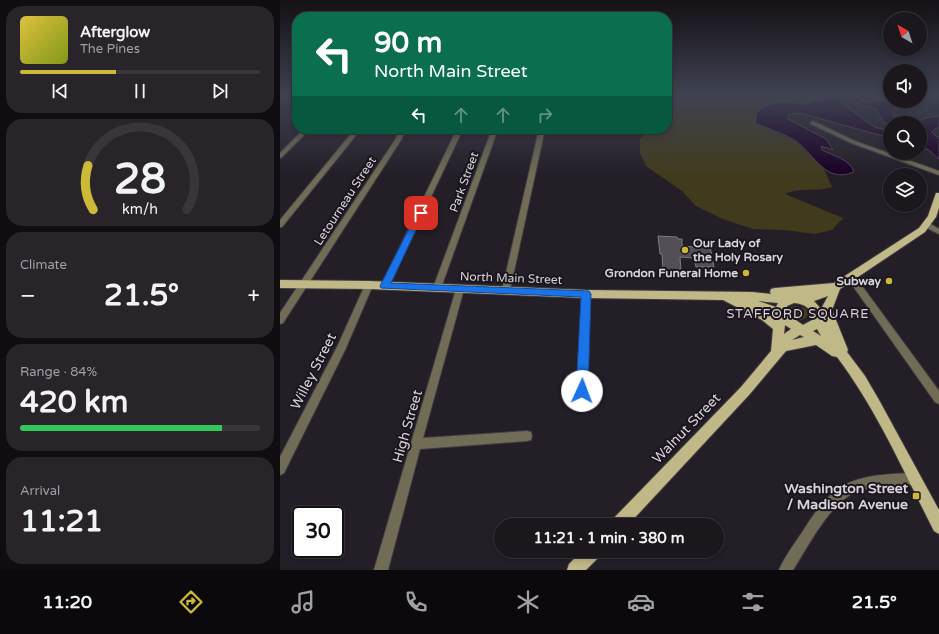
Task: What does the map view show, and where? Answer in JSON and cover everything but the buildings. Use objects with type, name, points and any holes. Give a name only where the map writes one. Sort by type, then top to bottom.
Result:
[{"type":"main road","name":"North Main Street","points":[[280,284],[369,285],[460,290],[506,290],[586,294],[752,296],[788,300],[811,298],[836,287],[913,236],[927,225],[935,210],[939,194]]},
{"type":"main road","name":"North Main Street","points":[[740,296],[751,292],[798,292],[819,288],[836,287]]},
{"type":"main road","points":[[820,321],[832,299],[836,287]]},
{"type":"main road","points":[[725,296],[766,317],[780,321],[786,320],[801,328],[844,357]]},
{"type":"main road","name":"North Main Street","points":[[740,296],[749,302],[770,309],[780,321]]},
{"type":"main road","points":[[801,299],[815,308],[824,331],[868,392],[939,526]]},
{"type":"main road","points":[[788,300],[783,302],[781,306],[776,340],[780,350],[806,340],[819,340]]},
{"type":"main road","points":[[826,309],[844,357]]},
{"type":"main road","name":"Walnut Street","points":[[624,518],[745,391],[780,350],[785,340],[801,328],[813,326],[820,321]]},
{"type":"main road","points":[[575,570],[586,558]]},
{"type":"street","points":[[813,123],[853,142],[939,173]]},
{"type":"street","points":[[280,156],[302,134]]},
{"type":"street","points":[[280,225],[354,134]]},
{"type":"street","name":"Letourneau Street","points":[[280,320],[394,147],[400,134]]},
{"type":"street","points":[[385,286],[458,134]]},
{"type":"street","name":"Park Street","points":[[437,288],[493,134]]},
{"type":"street","points":[[506,290],[541,134]]},
{"type":"street","points":[[927,225],[939,232]]},
{"type":"street","points":[[851,277],[939,400]]},
{"type":"street","name":"Willey Street","points":[[280,469],[342,347],[369,285]]},
{"type":"street","name":"High Street","points":[[381,570],[460,290]]},
{"type":"street","points":[[582,391],[586,294]]},
{"type":"street","points":[[417,444],[527,436]]},
{"type":"street","points":[[786,570],[824,513],[836,498],[846,491],[868,483],[915,479]]},
{"type":"shaded area","points":[[672,122],[755,122],[755,123],[795,141],[823,167],[832,187],[796,191],[785,194],[843,218],[832,230],[814,234],[785,230],[753,229],[723,219],[696,206],[682,191],[646,166],[640,153],[640,140],[643,134],[672,134]]},
{"type":"shaded area","points":[[755,122],[793,122],[826,139],[833,150],[821,146],[822,150],[841,158],[849,164],[854,172],[844,175],[835,174],[828,171],[796,141],[755,123]]},
{"type":"shaded area","points":[[831,122],[867,122],[874,127],[883,129],[883,136]]},
{"type":"shaded area","points":[[927,122],[939,122],[939,128],[936,128],[932,132],[939,139],[939,159],[927,149]]},
{"type":"shaded area","points":[[795,306],[805,308],[810,312],[810,316],[801,320],[793,317],[789,311],[790,307]]},
{"type":"place","name":"Our Lady of the Holy Rosary","points":[[685,250]]},
{"type":"place","name":"Grondon Funeral Home","points":[[746,273]]},
{"type":"place","name":"Subway","points":[[889,281]]},
{"type":"place","name":"Washington Street / Madison Avenue","points":[[916,496]]},
{"type":"district","name":"STAFFORD SQUARE","points":[[798,313]]},
{"type":"route","points":[[421,213],[385,286],[586,294],[582,391]]}]
